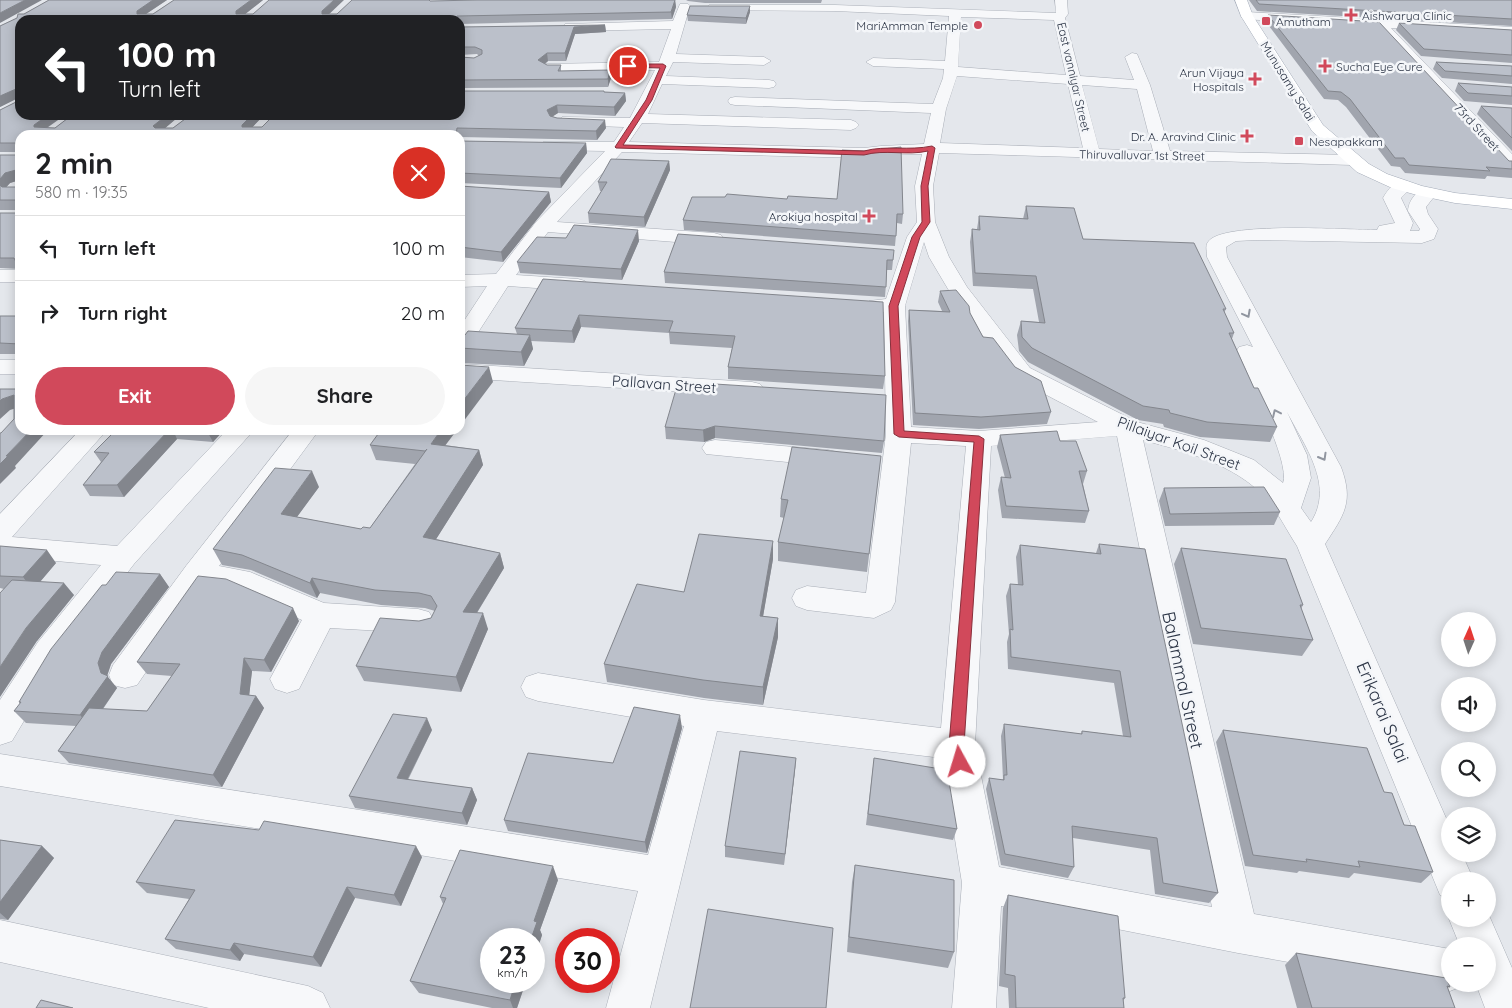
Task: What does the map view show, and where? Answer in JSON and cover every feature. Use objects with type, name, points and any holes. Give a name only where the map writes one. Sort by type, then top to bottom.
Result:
[{"type":"main road","name":"Munusamy Salai","points":[[1241,0],[1247,16],[1317,128],[1313,137],[1331,159]]},
{"type":"main road","points":[[1317,128],[1331,136],[1352,160],[1411,194],[1512,204]]},
{"type":"main road","points":[[1331,159],[1349,172],[1411,194],[1463,210],[1512,215]]},
{"type":"street","name":"East vanniyar Street","points":[[1061,0],[1062,14],[1060,17],[1092,154]]},
{"type":"street","points":[[465,336],[502,280],[543,226],[618,147],[636,120],[666,62],[677,25],[680,3],[835,4],[955,14],[1060,17]]},
{"type":"street","name":"Pillaiyar Koil Street","points":[[955,14],[951,68],[940,109],[924,186],[926,222],[939,257],[958,289],[1022,373],[1128,427],[1195,446],[1245,466],[1276,492],[1311,544]]},
{"type":"street","points":[[1247,16],[1512,31]]},
{"type":"street","name":"73rd Street","points":[[1381,24],[1512,164]]},
{"type":"street","points":[[559,27],[677,25]]},
{"type":"street","points":[[1132,57],[1143,86],[1163,156]]},
{"type":"street","points":[[548,67],[666,62],[764,61]]},
{"type":"street","points":[[873,62],[1143,86]]},
{"type":"street","points":[[1418,62],[1437,63]]},
{"type":"street","points":[[632,93],[655,86],[776,84]]},
{"type":"street","points":[[1438,84],[1456,86]]},
{"type":"street","points":[[735,101],[940,109]]},
{"type":"street","points":[[1459,107],[1477,108]]},
{"type":"street","points":[[558,120],[851,125]]},
{"type":"street","points":[[1491,141],[1512,142]]},
{"type":"street","name":"Thiruvalluvar 1st Street","points":[[529,145],[864,153],[874,150],[917,152],[932,148],[1352,160]]},
{"type":"street","points":[[1287,508],[1298,478],[1294,455],[1197,241],[1205,233],[1233,228],[1296,227],[1398,230],[1403,228],[1404,223],[1392,198],[1411,194],[1418,214],[1429,229],[1427,235],[1422,237],[1256,234],[1232,236],[1216,244],[1217,257],[1328,467],[1334,483],[1334,506],[1311,544]]},
{"type":"street","points":[[554,195],[573,196]]},
{"type":"street","points":[[808,598],[874,606],[880,602],[886,464],[899,434],[888,398],[894,306],[900,253],[916,237],[926,222]]},
{"type":"street","points":[[543,226],[731,240]]},
{"type":"street","points":[[0,276],[15,276]]},
{"type":"street","points":[[465,280],[502,280],[600,286]]},
{"type":"street","points":[[854,303],[894,306]]},
{"type":"street","points":[[0,366],[15,367]]},
{"type":"street","name":"Pallavan Street","points":[[465,370],[769,390]]},
{"type":"street","points":[[899,434],[979,439],[1128,427]]},
{"type":"street","name":"Balammal Street","points":[[1128,427],[1238,932]]},
{"type":"street","points":[[5,549],[90,435]]},
{"type":"street","points":[[0,730],[49,651],[124,556],[236,435]]},
{"type":"street","points":[[125,675],[197,574],[302,435]]},
{"type":"street","points":[[974,1008],[982,883],[956,745],[979,439]]},
{"type":"street","points":[[715,448],[848,460]]},
{"type":"street","name":"Erikarai Salai","points":[[1311,544],[1450,872]]},
{"type":"street","points":[[5,549],[124,556]]},
{"type":"street","points":[[197,574],[239,580],[322,615],[425,622]]},
{"type":"street","points":[[287,679],[322,615]]},
{"type":"street","points":[[538,687],[704,715],[956,745]]},
{"type":"street","points":[[628,1008],[704,715]]},
{"type":"street","points":[[0,770],[662,876]]},
{"type":"street","points":[[982,883],[1441,968]]},
{"type":"street","points":[[0,941],[308,1008]]},
{"type":"building","points":[[0,0],[25,0],[0,13]]},
{"type":"building","points":[[49,0],[153,0],[137,11],[137,14],[153,14],[174,0],[251,0],[236,11],[236,14],[253,14],[269,0],[334,0],[322,11],[322,14],[337,14],[352,0],[675,0],[671,12],[465,16],[18,15],[24,14]]},
{"type":"building","points":[[1256,0],[1512,0],[1512,19],[1259,4]]},
{"type":"building","points":[[690,6],[750,6],[746,18],[687,15]]},
{"type":"building","points":[[1268,15],[1379,22],[1509,161],[1512,161],[1512,169],[1486,167],[1490,171],[1409,165],[1404,158],[1395,158],[1350,99],[1341,92],[1328,91]]},
{"type":"building","points":[[15,19],[15,89],[0,96],[0,26]]},
{"type":"building","points":[[1399,23],[1512,30],[1512,55],[1424,49]]},
{"type":"building","points":[[605,25],[574,27],[565,53],[547,53],[538,60],[547,65],[561,65],[558,71],[610,70],[608,79],[465,80],[465,57],[474,58],[482,54],[482,50],[475,47],[465,47],[465,27]]},
{"type":"building","points":[[1436,62],[1512,66],[1512,76],[1445,71]]},
{"type":"building","points":[[1458,83],[1512,87],[1512,96],[1468,93]]},
{"type":"building","points":[[465,91],[604,91],[625,93],[614,107],[557,105],[547,110],[550,116],[557,118],[605,120],[596,131],[457,128],[457,130],[15,130],[15,143],[0,143],[0,110],[15,102],[15,120],[41,120],[34,127],[55,128],[65,120],[161,120],[153,126],[155,128],[173,128],[184,120],[247,120],[242,127],[262,127],[269,120],[465,120]]},
{"type":"building","points":[[1481,106],[1512,108],[1512,138]]},
{"type":"building","points":[[465,141],[586,143],[560,178],[465,173]]},
{"type":"building","points":[[901,147],[903,214],[897,214],[896,236],[683,220],[692,197],[725,197],[727,194],[787,199],[788,196],[837,199],[842,150],[865,151]]},
{"type":"building","points":[[0,155],[15,155],[15,170],[5,173],[0,179]]},
{"type":"building","points":[[611,159],[669,161],[644,217],[588,213],[607,182],[598,182]]},
{"type":"building","points":[[0,185],[2,187],[15,187],[15,200],[0,200]]},
{"type":"building","points":[[465,186],[549,192],[501,252],[465,248]]},
{"type":"building","points":[[1026,206],[1074,208],[1083,239],[1194,243],[1226,309],[1223,309],[1234,333],[1229,333],[1254,388],[1258,388],[1277,427],[1207,422],[1170,413],[1169,410],[1143,406],[1032,348],[1022,337],[1021,321],[1045,323],[1036,276],[975,273],[972,229],[980,230],[979,216],[1028,219]]},
{"type":"building","points":[[0,213],[15,213],[15,260],[14,258],[0,258]]},
{"type":"building","points":[[574,225],[638,230],[621,269],[517,262],[537,237],[566,238]]},
{"type":"building","points":[[678,234],[894,250],[893,260],[887,260],[886,287],[664,272]]},
{"type":"building","points":[[543,279],[883,302],[885,376],[728,367],[735,336],[669,332],[673,321],[579,315],[572,331],[515,328]]},
{"type":"building","points":[[956,290],[969,306],[970,313],[983,337],[993,338],[1015,367],[1041,381],[1051,412],[981,417],[915,413],[909,310],[950,312],[940,291]]},
{"type":"building","points":[[0,316],[15,316],[15,344],[0,343]]},
{"type":"building","points":[[468,331],[530,335],[521,352],[465,348],[465,335]]},
{"type":"building","points":[[465,365],[489,367],[465,398]]},
{"type":"building","points":[[715,384],[886,395],[884,441],[715,426],[703,430],[665,427],[677,386],[714,389]]},
{"type":"building","points":[[0,389],[15,389],[15,435],[26,435],[0,464],[0,433],[14,419],[14,395],[0,401]]},
{"type":"building","points":[[1057,431],[1060,441],[1076,441],[1087,471],[1079,471],[1089,511],[1006,506],[1001,477],[1011,478],[1000,435]]},
{"type":"building","points":[[111,435],[164,435],[117,485],[83,485],[109,453],[94,452]]},
{"type":"building","points":[[377,435],[437,435],[431,444],[479,450],[423,537],[500,553],[463,612],[483,613],[456,677],[356,666],[380,618],[419,621],[431,618],[437,606],[431,596],[419,593],[375,590],[312,578],[310,583],[242,555],[213,549],[275,468],[312,471],[281,514],[361,529],[363,527],[370,528],[427,449],[425,451],[370,445]]},
{"type":"building","points":[[792,447],[881,456],[869,554],[778,542],[788,500],[781,499]]},
{"type":"building","points":[[1264,487],[1280,512],[1170,514],[1164,488]]},
{"type":"building","points":[[699,534],[773,541],[760,616],[778,618],[763,687],[703,680],[604,664],[637,584],[684,592]]},
{"type":"building","points":[[1099,544],[1145,549],[1218,893],[1163,883],[1157,838],[1072,826],[1074,867],[1005,854],[989,778],[1004,780],[1004,775],[1007,775],[1004,724],[1082,734],[1082,731],[1131,737],[1120,671],[1011,657],[1010,629],[1013,630],[1010,584],[1023,585],[1020,545],[1101,554]]},
{"type":"building","points":[[0,546],[47,550],[23,577],[0,576]]},
{"type":"building","points":[[1181,548],[1286,559],[1303,605],[1300,605],[1313,640],[1201,628]]},
{"type":"building","points":[[116,572],[160,574],[102,652],[98,663],[101,673],[108,676],[80,715],[14,711],[51,649],[102,585],[106,585]]},
{"type":"building","points":[[198,576],[226,579],[293,608],[264,660],[244,658],[240,694],[256,696],[213,775],[58,751],[89,708],[147,711],[180,664],[137,662]]},
{"type":"building","points":[[12,580],[64,583],[26,628],[0,667],[0,593]]},
{"type":"building","points":[[634,707],[680,715],[645,842],[504,820],[528,753],[613,763]]},
{"type":"building","points":[[393,714],[427,718],[397,778],[472,788],[462,813],[349,796]]},
{"type":"building","points":[[1223,730],[1367,748],[1384,792],[1392,793],[1404,825],[1415,826],[1433,872],[1358,861],[1360,867],[1306,859],[1307,862],[1253,855]]},
{"type":"building","points":[[740,751],[796,758],[785,854],[725,846]]},
{"type":"building","points":[[874,758],[947,770],[957,829],[868,814]]},
{"type":"building","points":[[175,820],[259,830],[264,821],[416,846],[394,895],[347,887],[313,957],[234,943],[230,950],[165,939],[195,890],[136,882]]},
{"type":"building","points":[[0,840],[42,846],[0,902]]},
{"type":"building","points":[[460,850],[553,866],[534,921],[537,922],[535,928],[480,928],[480,993],[512,993],[510,1000],[410,981],[446,898],[440,897]]},
{"type":"building","points":[[855,865],[954,880],[954,952],[849,937]]},
{"type":"building","points":[[1008,895],[1118,916],[1125,998],[1123,998],[1124,1008],[1016,1008],[1015,976],[1005,974]]},
{"type":"building","points":[[708,909],[833,928],[826,1008],[690,1008]]},
{"type":"building","points":[[1296,953],[1441,977],[1441,992],[1449,992],[1455,1008],[1312,1008]]},
{"type":"building","points":[[41,1000],[73,1008],[36,1008]]},
{"type":"place","name":"Aishwarya Clinic","points":[[1351,15]]},
{"type":"place","name":"Amutham","points":[[1266,21]]},
{"type":"place","name":"MariAmman Temple","points":[[978,25]]},
{"type":"place","name":"Sucha Eye Cure","points":[[1325,66]]},
{"type":"place","name":"Arun Vijaya Hospitals","points":[[1255,79]]},
{"type":"place","name":"Dr. A. Aravind Clinic","points":[[1247,136]]},
{"type":"place","name":"Nesapakkam","points":[[1299,141]]},
{"type":"place","name":"Arokiya hospital","points":[[869,216]]},
{"type":"route","points":[[628,66],[663,66],[649,100],[618,147],[864,153],[874,150],[917,152],[932,148],[924,186],[926,222],[916,237],[894,306],[899,434],[979,439],[956,745],[960,762]]}]
